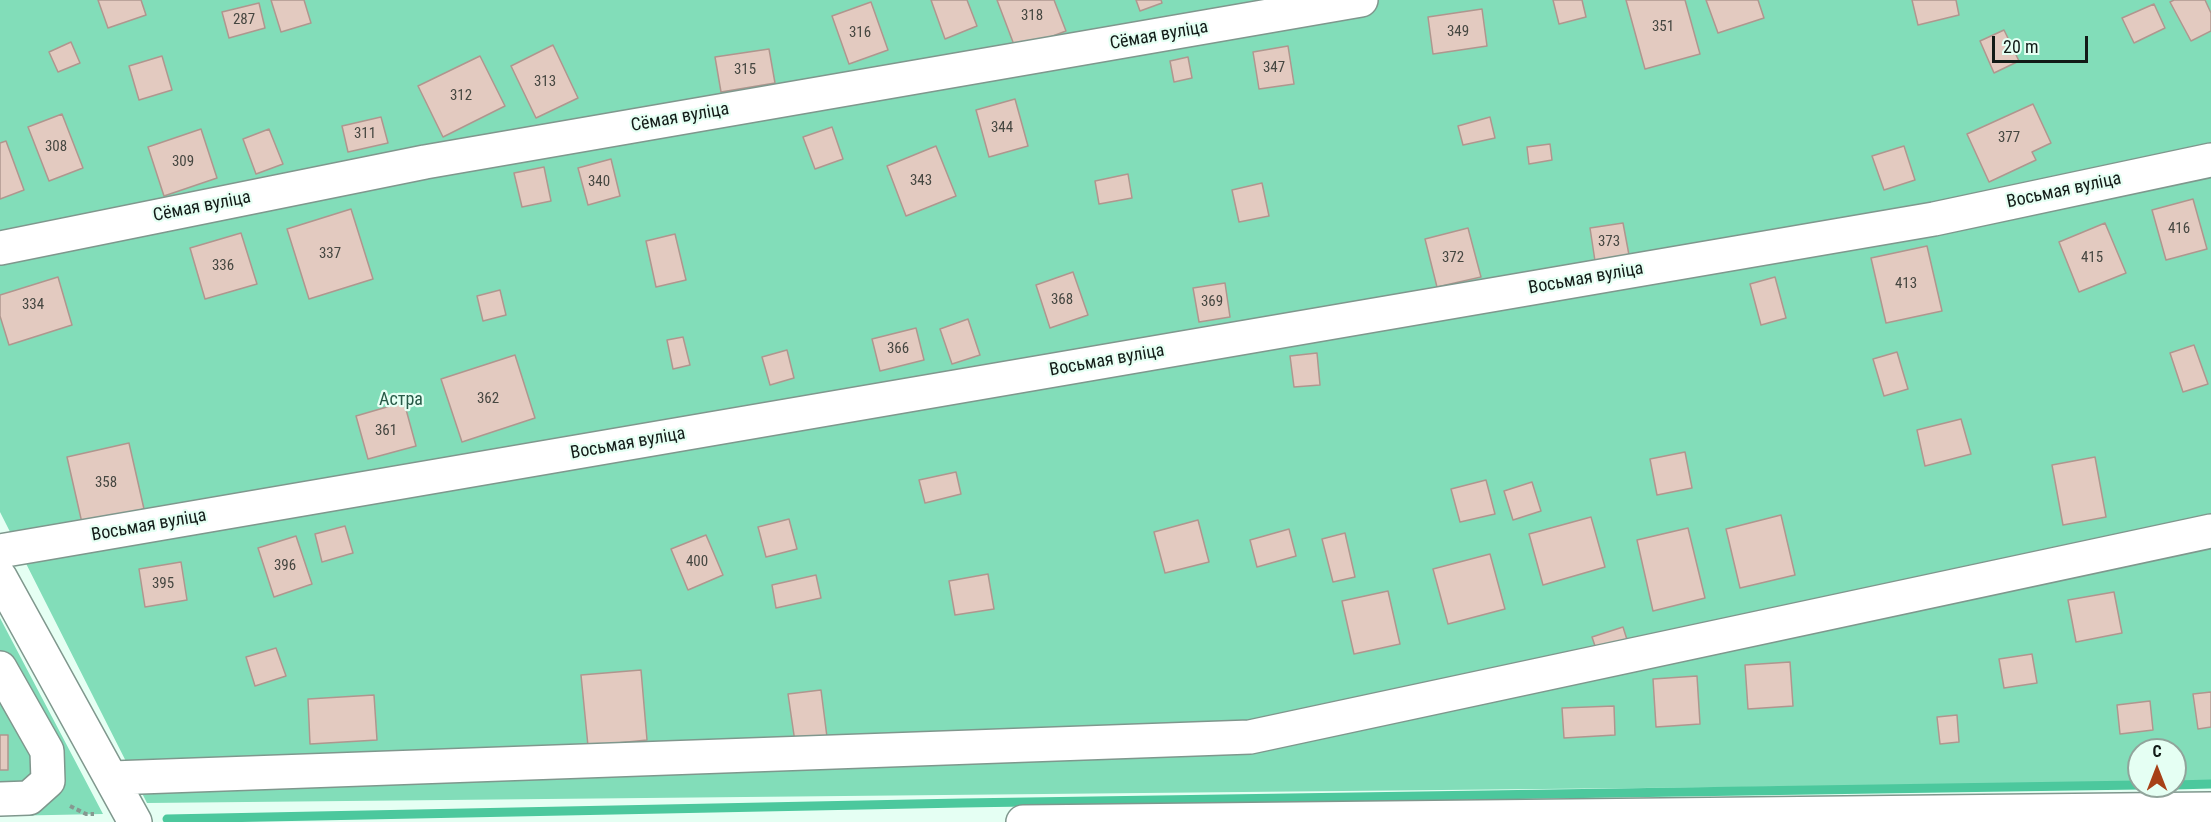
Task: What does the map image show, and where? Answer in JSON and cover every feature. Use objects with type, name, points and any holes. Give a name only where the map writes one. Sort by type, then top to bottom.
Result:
[{"type":"street","name":"Сёмая вуліца","points":[[0,248],[425,162],[1361,0]]},
{"type":"street","name":"Восьмая вуліца","points":[[0,551],[1923,221],[2211,160]]},
{"type":"street","points":[[112,778],[1250,737],[2211,531]]},
{"type":"street","points":[[0,577],[131,816]]},
{"type":"street","points":[[0,668],[47,751],[48,781],[14,799]]},
{"type":"street","points":[[1023,822],[2177,816],[2211,809]]},
{"type":"path","points":[[14,799],[63,802],[86,814],[131,816]]},
{"type":"green space","name":"Астра","points":[[0,0],[2211,0],[2211,782],[2187,782],[2187,738],[2127,738],[2127,783],[147,803],[0,512]]},
{"type":"green space","points":[[0,618],[103,814],[0,816]]},
{"type":"building","points":[[98,0],[141,0],[146,15],[108,28]]},
{"type":"building","points":[[271,0],[304,0],[311,23],[281,32]]},
{"type":"building","points":[[931,0],[967,0],[977,26],[945,39]]},
{"type":"building","points":[[997,0],[1054,0],[1066,31],[1016,50]]},
{"type":"building","points":[[1136,0],[1161,0],[1162,3],[1140,11]]},
{"type":"building","points":[[1553,0],[1582,0],[1586,17],[1559,24]]},
{"type":"building","points":[[1626,0],[1685,0],[1700,54],[1645,69]]},
{"type":"building","points":[[1706,0],[1758,0],[1764,18],[1718,33]]},
{"type":"building","points":[[1912,0],[1956,0],[1959,15],[1918,25]]},
{"type":"building","points":[[2205,0],[2211,13],[2211,31],[2191,41],[2170,2]]},
{"type":"building","points":[[871,2],[888,50],[849,64],[832,16]]},
{"type":"building","points":[[259,3],[265,28],[229,38],[222,12]]},
{"type":"building","points":[[2154,4],[2165,28],[2134,43],[2122,18]]},
{"type":"building","points":[[1482,9],[1487,46],[1433,54],[1428,17]]},
{"type":"building","points":[[2004,30],[2019,61],[1994,73],[1980,41]]},
{"type":"building","points":[[71,42],[80,63],[58,72],[49,52]]},
{"type":"building","points":[[553,45],[578,98],[536,118],[511,66]]},
{"type":"building","points":[[1288,46],[1294,84],[1259,89],[1253,52]]},
{"type":"building","points":[[769,49],[775,83],[721,92],[715,57]]},
{"type":"building","points":[[162,56],[172,90],[139,100],[129,66]]},
{"type":"building","points":[[480,56],[505,106],[443,137],[418,86]]},
{"type":"building","points":[[1188,57],[1192,78],[1174,82],[1170,61]]},
{"type":"building","points":[[1015,99],[1028,146],[989,157],[976,110]]},
{"type":"building","points":[[2033,104],[2051,143],[2032,152],[2036,160],[1989,182],[1967,134]]},
{"type":"building","points":[[62,114],[83,168],[49,181],[28,127]]},
{"type":"building","points":[[381,117],[388,143],[348,152],[342,126]]},
{"type":"building","points":[[1490,117],[1495,138],[1463,145],[1458,126]]},
{"type":"building","points":[[832,127],[843,159],[815,169],[803,137]]},
{"type":"building","points":[[201,129],[217,178],[164,196],[148,147]]},
{"type":"building","points":[[269,129],[283,164],[256,174],[243,139]]},
{"type":"building","points":[[6,141],[24,190],[0,199],[0,143]]},
{"type":"building","points":[[1550,144],[1552,160],[1529,164],[1527,147]]},
{"type":"building","points":[[936,146],[956,196],[906,216],[887,166]]},
{"type":"building","points":[[1904,146],[1915,180],[1884,190],[1872,156]]},
{"type":"building","points":[[611,159],[620,196],[588,205],[578,168]]},
{"type":"building","points":[[544,167],[551,201],[522,207],[514,173]]},
{"type":"building","points":[[1128,174],[1132,198],[1099,204],[1095,181]]},
{"type":"building","points":[[1262,183],[1269,216],[1239,222],[1232,190]]},
{"type":"building","points":[[2193,199],[2207,249],[2166,260],[2152,210]]},
{"type":"building","points":[[351,209],[373,279],[309,299],[287,229]]},
{"type":"building","points":[[1623,223],[1629,255],[1595,261],[1590,228]]},
{"type":"building","points":[[2105,223],[2126,273],[2079,292],[2059,242]]},
{"type":"building","points":[[1468,228],[1481,277],[1437,287],[1425,239]]},
{"type":"building","points":[[241,233],[257,284],[205,299],[190,248]]},
{"type":"building","points":[[675,234],[686,280],[656,287],[646,241]]},
{"type":"building","points":[[1927,246],[1942,311],[1886,323],[1871,258]]},
{"type":"building","points":[[1073,272],[1088,315],[1050,328],[1036,285]]},
{"type":"building","points":[[58,277],[72,325],[9,345],[0,316],[0,295]]},
{"type":"building","points":[[1775,277],[1786,318],[1761,325],[1750,284]]},
{"type":"building","points":[[1225,283],[1230,317],[1199,322],[1193,288]]},
{"type":"building","points":[[500,290],[506,315],[483,321],[477,296]]},
{"type":"building","points":[[968,319],[980,355],[952,364],[940,329]]},
{"type":"building","points":[[916,328],[924,360],[880,371],[872,339]]},
{"type":"building","points":[[683,337],[690,365],[673,369],[667,340]]},
{"type":"building","points":[[2194,345],[2208,384],[2183,392],[2170,353]]},
{"type":"building","points":[[787,350],[794,378],[770,385],[762,357]]},
{"type":"building","points":[[1897,352],[1908,389],[1884,396],[1873,359]]},
{"type":"building","points":[[1317,353],[1320,385],[1294,387],[1290,356]]},
{"type":"building","points":[[515,355],[535,418],[462,442],[441,379]]},
{"type":"building","points":[[404,402],[416,446],[368,459],[356,416]]},
{"type":"building","points":[[1961,419],[1971,454],[1925,466],[1917,430]]},
{"type":"building","points":[[129,443],[144,509],[82,523],[67,457]]},
{"type":"building","points":[[1685,452],[1692,488],[1657,495],[1650,459]]},
{"type":"building","points":[[2095,457],[2106,517],[2063,525],[2052,465]]},
{"type":"building","points":[[956,472],[961,494],[925,503],[919,480]]},
{"type":"building","points":[[1486,480],[1495,514],[1460,522],[1451,489]]},
{"type":"building","points":[[1532,482],[1541,511],[1513,520],[1504,491]]},
{"type":"building","points":[[1781,515],[1795,575],[1740,588],[1726,529]]},
{"type":"building","points":[[1591,517],[1605,567],[1543,585],[1529,534]]},
{"type":"building","points":[[789,519],[797,549],[766,557],[758,527]]},
{"type":"building","points":[[1198,520],[1209,562],[1165,573],[1154,532]]},
{"type":"building","points":[[345,526],[353,553],[322,562],[315,534]]},
{"type":"building","points":[[1688,528],[1705,598],[1653,611],[1637,540]]},
{"type":"building","points":[[1289,529],[1296,556],[1257,567],[1250,540]]},
{"type":"building","points":[[1345,533],[1355,577],[1333,582],[1322,539]]},
{"type":"building","points":[[706,535],[723,575],[688,590],[671,549]]},
{"type":"building","points":[[296,536],[312,584],[274,597],[258,548]]},
{"type":"building","points":[[1490,554],[1505,609],[1448,624],[1433,569]]},
{"type":"building","points":[[181,562],[187,600],[145,607],[139,569]]},
{"type":"building","points":[[988,574],[994,609],[955,615],[949,581]]},
{"type":"building","points":[[816,575],[821,598],[776,608],[772,585]]},
{"type":"building","points":[[1388,591],[1400,644],[1354,654],[1342,601]]},
{"type":"building","points":[[2114,592],[2122,633],[2076,642],[2068,600]]},
{"type":"building","points":[[1623,627],[1629,646],[1598,655],[1592,637]]},
{"type":"building","points":[[276,648],[286,676],[255,686],[246,657]]},
{"type":"building","points":[[2032,654],[2037,683],[2004,688],[1999,659]]},
{"type":"building","points":[[1790,662],[1793,706],[1748,709],[1745,665]]},
{"type":"building","points":[[641,670],[647,740],[588,746],[581,675]]},
{"type":"building","points":[[1697,676],[1700,724],[1656,727],[1653,679]]},
{"type":"building","points":[[821,690],[827,737],[795,742],[788,694]]},
{"type":"building","points":[[2211,692],[2211,727],[2198,729],[2193,694]]},
{"type":"building","points":[[374,695],[377,740],[310,744],[308,699]]},
{"type":"building","points":[[2150,701],[2153,730],[2120,734],[2117,705]]},
{"type":"building","points":[[1614,706],[1615,735],[1564,738],[1562,708]]},
{"type":"building","points":[[1957,715],[1959,742],[1940,744],[1937,717]]},
{"type":"building","points":[[0,735],[8,735],[8,770],[0,770]]},
{"type":"waterway","points":[[2187,785],[2211,784]]},
{"type":"waterway","points":[[167,819],[962,803],[2127,785]]}]
